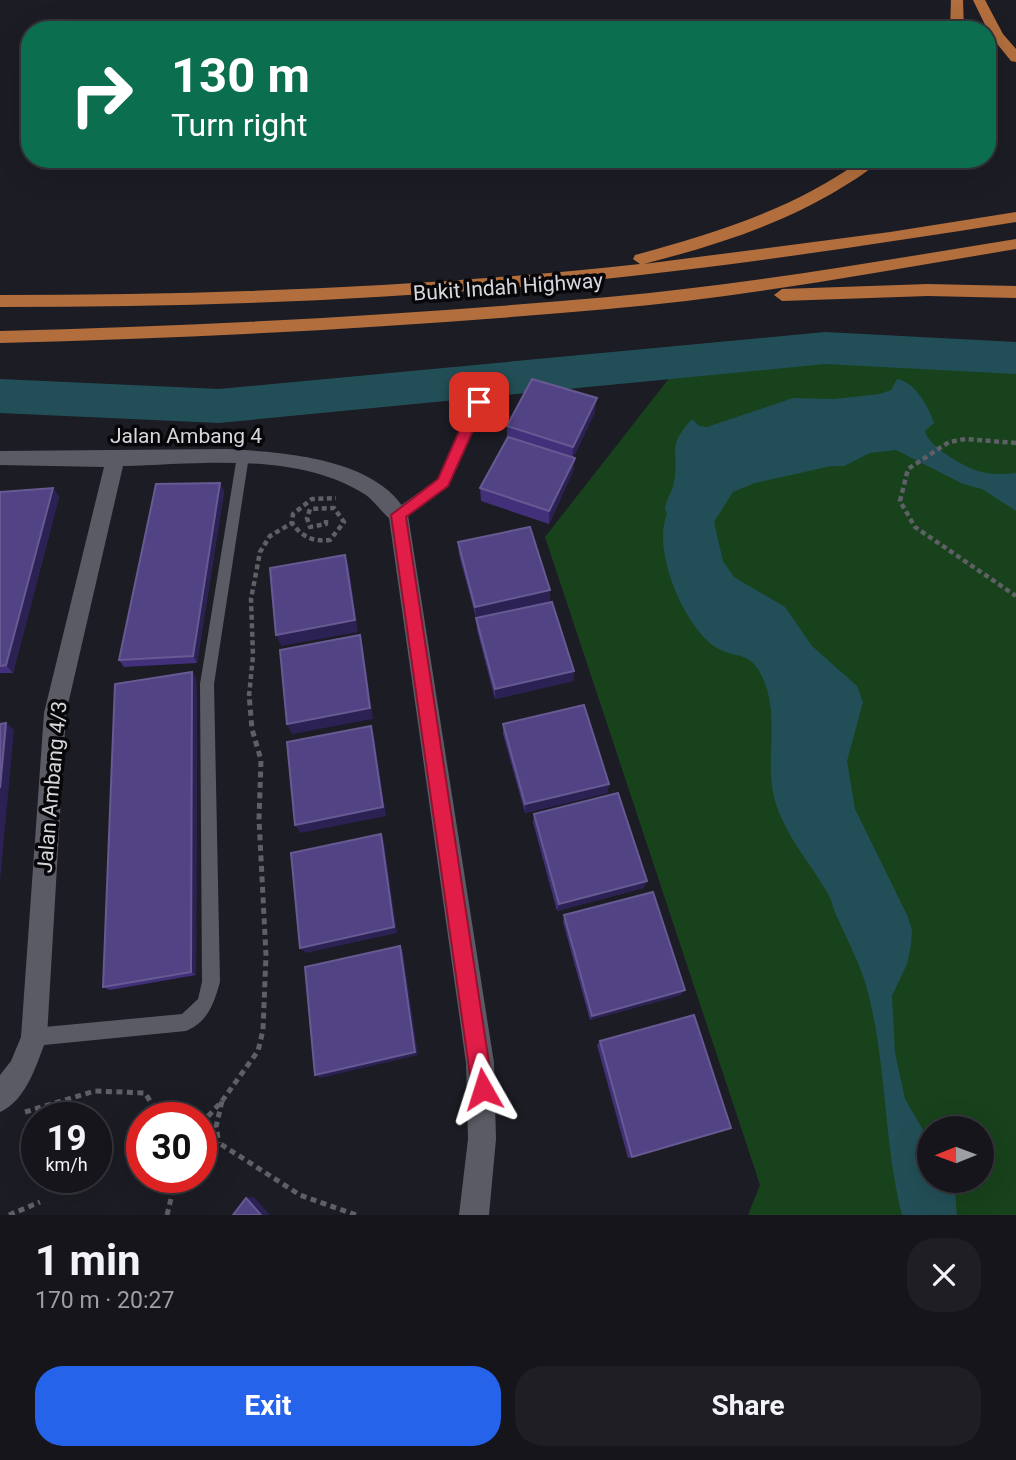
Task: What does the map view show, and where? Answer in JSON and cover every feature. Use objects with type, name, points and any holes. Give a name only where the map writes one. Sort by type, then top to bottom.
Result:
[{"type":"highway","points":[[957,0],[957,21]]},
{"type":"highway","points":[[979,0],[990,21]]},
{"type":"highway","points":[[996,33],[1016,58]]},
{"type":"highway","points":[[536,279],[655,255],[735,230],[822,192],[859,168]]},
{"type":"highway","name":"Bukit Indah Highway","points":[[0,301],[137,303],[384,292],[755,258],[1016,217]]},
{"type":"highway","name":"Bukit Indah Highway","points":[[0,337],[204,332],[609,303],[807,279],[1016,244]]},
{"type":"highway","points":[[609,303],[855,292],[1016,292]]},
{"type":"street","name":"Jalan Ambang 4","points":[[0,458],[115,460],[243,456],[291,461],[330,470],[388,499],[398,515]]},
{"type":"street","name":"Jalan Ambang 4/3","points":[[8,1107],[34,1037],[55,713],[115,460]]},
{"type":"street","points":[[398,515],[480,1063],[484,1128],[482,1167],[474,1215]]},
{"type":"lane","points":[[398,515],[443,482],[479,402]]},
{"type":"lane","points":[[34,1037],[186,1022],[205,1004],[211,982],[207,684],[243,456]]},
{"type":"path","points":[[1016,443],[966,439],[949,442],[908,469],[900,501],[915,527],[1016,596]]},
{"type":"path","points":[[326,520],[326,524],[316,528],[307,523],[310,509],[334,508],[344,522],[330,540],[322,541],[304,537],[292,523],[293,514],[312,499],[336,498]]},
{"type":"path","points":[[217,1106],[258,1051],[263,1030],[266,955],[259,819],[261,760],[252,729],[248,693],[253,656],[251,599],[260,552],[270,536],[292,523]]},
{"type":"path","points":[[8,1107],[95,1091],[145,1093],[151,1102]]},
{"type":"path","points":[[222,1101],[216,1127],[219,1143],[300,1195],[356,1215]]},
{"type":"path","points":[[167,1215],[173,1193]]},
{"type":"path","points":[[9,1215],[40,1202]]},
{"type":"green space","points":[[917,351],[1016,358],[1016,1215],[748,1215],[760,1185],[545,537],[674,372],[843,353]]},
{"type":"water","points":[[897,379],[915,390],[925,403],[934,423],[925,431],[927,437],[958,462],[986,473],[1016,473],[1016,511],[982,489],[963,484],[896,450],[870,453],[844,466],[831,466],[755,483],[733,492],[714,522],[723,561],[734,577],[785,607],[812,646],[857,686],[863,702],[847,761],[855,809],[912,930],[907,964],[892,996],[895,1053],[905,1099],[917,1120],[917,1194],[955,1194],[957,1215],[902,1215],[891,1158],[878,1042],[866,985],[829,895],[792,837],[775,801],[771,771],[771,710],[764,681],[753,663],[719,649],[700,633],[672,584],[663,546],[663,529],[667,514],[665,509],[674,482],[676,444],[692,419],[699,426],[707,427],[793,398],[834,399],[880,394],[891,390]]},
{"type":"building","points":[[532,379],[597,398],[573,447],[507,426]]},
{"type":"building","points":[[508,437],[575,458],[549,511],[480,488]]},
{"type":"building","points":[[220,483],[193,656],[119,660],[156,484]]},
{"type":"building","points":[[53,488],[6,665],[0,666],[0,492]]},
{"type":"building","points":[[530,527],[550,590],[475,607],[458,542]]},
{"type":"building","points":[[345,555],[355,620],[276,635],[270,568]]},
{"type":"building","points":[[552,602],[574,671],[495,689],[476,618]]},
{"type":"building","points":[[360,635],[370,708],[287,724],[280,650]]},
{"type":"building","points":[[192,672],[191,972],[103,987],[115,684]]},
{"type":"building","points":[[584,705],[609,784],[525,804],[503,724]]},
{"type":"building","points":[[6,723],[0,788],[0,724]]},
{"type":"building","points":[[371,726],[383,807],[295,825],[287,742]]},
{"type":"building","points":[[618,793],[647,881],[559,904],[534,814]]},
{"type":"building","points":[[381,834],[394,927],[300,948],[291,853]]},
{"type":"building","points":[[653,892],[685,990],[592,1016],[564,915]]},
{"type":"building","points":[[400,946],[415,1052],[315,1075],[305,967]]},
{"type":"building","points":[[694,1015],[731,1128],[632,1157],[600,1041]]},
{"type":"building","points":[[246,1198],[261,1215],[233,1215]]},
{"type":"waterway","points":[[0,396],[219,406],[825,348],[1016,358]]},
{"type":"route","points":[[479,402],[443,482],[398,515],[483,1089]]}]
